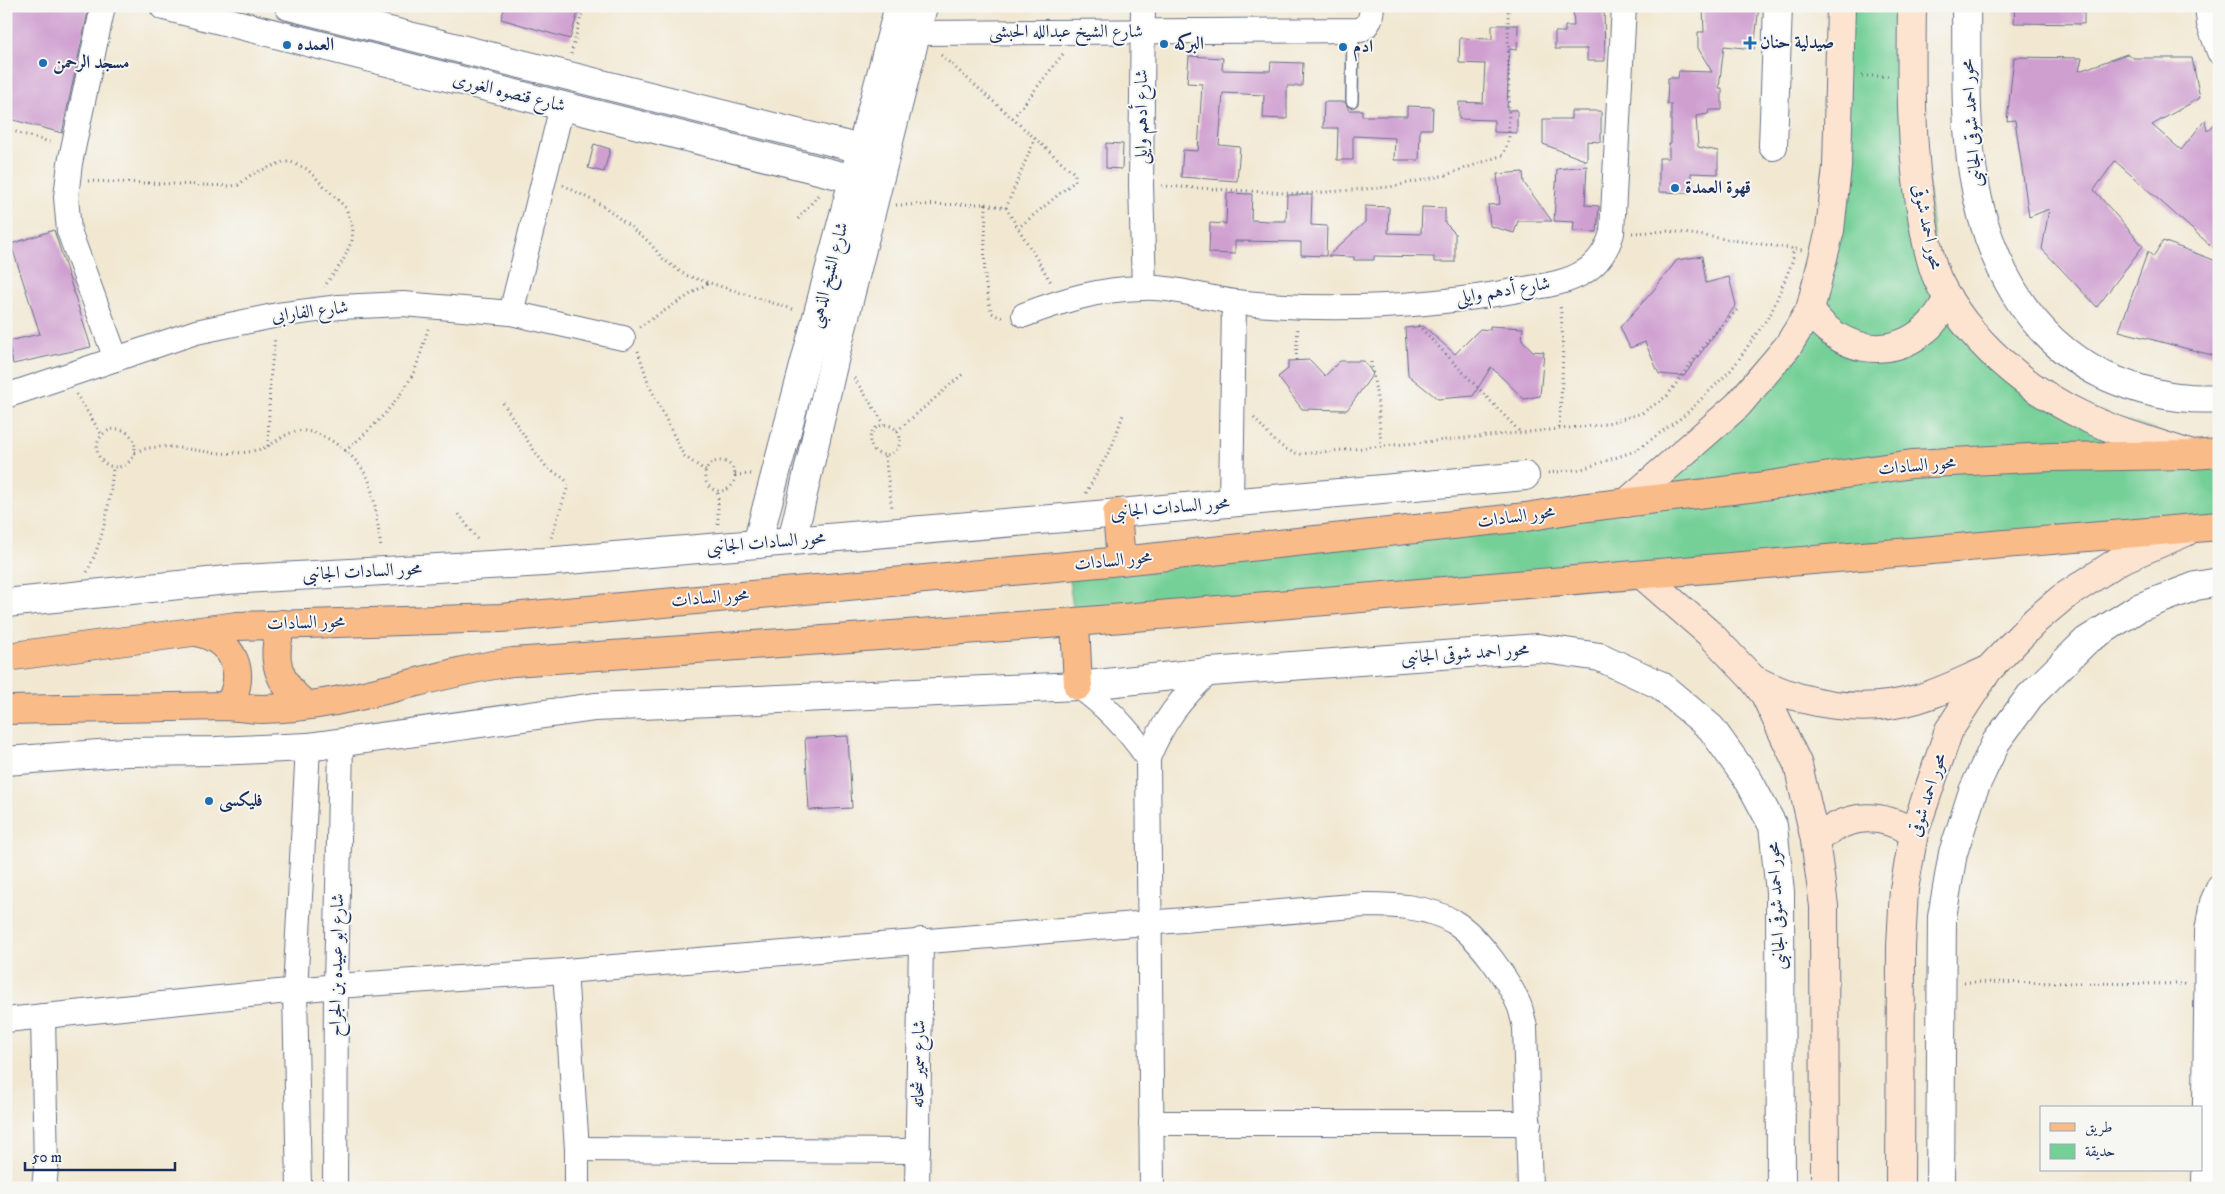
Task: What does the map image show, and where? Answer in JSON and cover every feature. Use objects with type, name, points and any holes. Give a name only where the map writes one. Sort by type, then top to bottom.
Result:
[{"type":"main road","points":[[1626,503],[1738,405],[1788,346],[1810,310],[1830,230],[1837,167],[1841,6]]},
{"type":"main road","name":"محور احمد شوقى","points":[[1912,6],[1913,151],[1917,190],[1930,254],[1938,280],[1948,298],[1989,350],[2034,388],[2086,418],[2206,454]]},
{"type":"main road","points":[[1810,310],[1830,332],[1843,340],[1864,347],[1887,348],[1909,340],[1928,328],[1938,317],[1948,298]]},
{"type":"main road","name":"محور السادات","points":[[6,657],[237,626],[501,618],[1121,561],[1526,517],[1757,487],[1912,464],[2052,456],[2206,454]]},
{"type":"main road","points":[[1116,513],[1121,561]]},
{"type":"main road","points":[[6,710],[228,706],[262,709],[306,705],[366,694],[466,669],[513,662],[1075,622],[2208,526]]},
{"type":"main road","name":"محور احمد شوقى","points":[[1900,1188],[1901,946],[1904,889],[1914,833],[1949,730],[1988,670],[2036,620],[2090,578],[2128,556],[2208,526]]},
{"type":"main road","points":[[1642,575],[1711,635],[1753,679],[1765,695],[1798,765],[1815,840],[1824,906],[1825,1188]]},
{"type":"main road","points":[[1075,622],[1078,686]]},
{"type":"main road","points":[[282,624],[277,638],[275,654],[278,669],[289,689],[306,705]]},
{"type":"main road","points":[[197,632],[220,641],[228,649],[234,660],[238,672],[238,684],[228,706]]},
{"type":"main road","points":[[1753,679],[1774,690],[1805,700],[1836,705],[1868,707],[1916,700],[1988,670]]},
{"type":"main road","points":[[1815,840],[1841,823],[1856,819],[1886,820],[1901,825],[1914,833]]},
{"type":"street","points":[[103,6],[72,149],[66,197],[69,231],[116,359]]},
{"type":"street","name":"شارع قنصوه الغورى","points":[[164,6],[846,177]]},
{"type":"street","name":"شارع قنصوه الغورى","points":[[289,6],[861,149]]},
{"type":"street","name":"شارع الشيخ الذهبى","points":[[757,544],[818,317],[846,177],[861,149],[903,23],[923,6]]},
{"type":"street","name":"شارع أدهم وايلى","points":[[1143,6],[1142,185],[1144,288]]},
{"type":"street","points":[[1353,29],[1360,30],[1366,27],[1370,21],[1372,6]]},
{"type":"street","name":"شارع أدهم وايلى","points":[[1024,316],[1062,301],[1104,290],[1144,288],[1234,302],[1300,306],[1399,305],[1478,298],[1557,283],[1583,273],[1596,263],[1607,249],[1612,233],[1624,6]]},
{"type":"street","points":[[1773,146],[1778,6]]},
{"type":"street","name":"محور احمد شوقى الجانبى","points":[[1966,6],[1969,135],[1972,171],[1979,206],[1991,246],[2008,283],[2031,318],[2058,347],[2090,368],[2125,385],[2162,395],[2200,400],[2219,398]]},
{"type":"street","points":[[2207,6],[2209,24],[2219,52]]},
{"type":"street","name":"شارع الشيخ الذهبى","points":[[792,541],[836,352],[873,205],[903,23]]},
{"type":"street","name":"شارع الشيخ عبدالله الحبشى","points":[[903,23],[1080,32],[1353,29]]},
{"type":"street","points":[[510,313],[562,106]]},
{"type":"street","points":[[1231,503],[1234,302]]},
{"type":"street","name":"شارع الفارابى","points":[[6,396],[196,332],[307,311],[371,305],[435,306],[510,313],[622,338]]},
{"type":"street","name":"محور السادات الجانبى","points":[[6,603],[227,580],[495,566],[1075,517],[1525,476]]},
{"type":"street","points":[[1940,1188],[1942,917],[1953,853],[1973,791],[1996,742],[2030,696],[2086,641],[2138,608],[2196,586],[2219,582]]},
{"type":"street","name":"محور احمد شوقى الجانبى","points":[[1210,672],[1538,648],[1600,657],[1660,685],[1711,728],[1749,781],[1773,826],[1780,892],[1781,1188]]},
{"type":"street","points":[[6,762],[126,752],[308,747],[595,707],[1078,686],[1210,672]]},
{"type":"street","points":[[1152,1188],[1148,758],[1158,733],[1172,710],[1210,672]]},
{"type":"street","points":[[1078,686],[1095,697],[1124,725],[1148,758]]},
{"type":"street","name":"شارع ابو عبيده بن الجراح","points":[[335,1188],[340,743]]},
{"type":"street","points":[[299,1188],[295,990],[308,747]]},
{"type":"street","points":[[2204,1188],[2207,931],[2212,902],[2219,886]]},
{"type":"street","points":[[6,1020],[336,986],[565,971],[921,940],[1364,905],[1412,908],[1454,922],[1486,953],[1504,977],[1520,1006],[1525,1027],[1530,1188]]},
{"type":"street","name":"شارع سمير شحاته","points":[[917,1188],[921,940]]},
{"type":"street","points":[[565,971],[577,1149],[577,1188]]},
{"type":"street","points":[[43,1016],[46,1168],[44,1188]]},
{"type":"street","points":[[1151,1123],[1529,1123]]},
{"type":"street","points":[[577,1149],[918,1151]]},
{"type":"lane","points":[[1352,101],[1353,29]]},
{"type":"path","points":[[566,75],[584,6]]},
{"type":"path","points":[[1142,185],[1302,194],[1322,193],[1390,187],[1446,175],[1503,155],[1509,139],[1508,6]]},
{"type":"path","points":[[903,23],[1013,118],[1076,177],[1075,181],[1018,228]]},
{"type":"path","points":[[1013,118],[1080,32]]},
{"type":"path","points":[[1839,77],[1911,75]]},
{"type":"path","points":[[6,129],[72,149]]},
{"type":"path","points":[[1006,208],[1035,138]]},
{"type":"path","points":[[67,180],[230,186],[238,185],[252,174],[283,162],[291,162],[307,169],[346,208],[353,228],[352,240],[343,261],[307,311]]},
{"type":"path","points":[[545,175],[605,207],[648,241],[664,260],[685,275],[818,317]]},
{"type":"path","points":[[798,219],[846,177]]},
{"type":"path","points":[[873,205],[986,204],[1006,208],[1062,301]]},
{"type":"path","points":[[986,204],[985,266],[988,303],[992,313],[999,317],[1024,316]]},
{"type":"path","points":[[1612,233],[1670,231],[1824,253]]},
{"type":"path","points":[[1525,476],[1582,469],[1636,450],[1685,416],[1732,369],[1771,313],[1793,260],[1793,248]]},
{"type":"path","points":[[622,338],[708,283]]},
{"type":"path","points":[[1557,283],[1564,332],[1559,428]]},
{"type":"path","points":[[1399,305],[1520,432]]},
{"type":"path","points":[[345,451],[372,429],[395,402],[414,372],[435,306]]},
{"type":"path","points":[[1296,360],[1300,306]]},
{"type":"path","points":[[1234,395],[1279,445],[1289,452],[1301,454],[1601,425],[1642,413],[1667,396],[1710,338],[1738,310]]},
{"type":"path","points":[[268,446],[270,380],[278,315]]},
{"type":"path","points":[[622,338],[631,342],[637,350],[649,385],[684,456],[706,471]]},
{"type":"path","points":[[836,352],[885,426],[897,431],[900,437],[897,450],[885,456],[873,450],[870,437],[873,431],[885,426]]},
{"type":"path","points":[[1371,362],[1378,404],[1381,446]]},
{"type":"path","points":[[897,431],[964,374]]},
{"type":"path","points":[[65,377],[102,436]]},
{"type":"path","points":[[503,404],[545,464],[554,474],[563,477],[567,482],[567,488],[544,562]]},
{"type":"path","points":[[1075,517],[1112,446],[1124,412]]},
{"type":"path","points":[[115,430],[128,434],[135,445],[135,452],[127,464],[113,467],[102,460],[98,454],[99,441],[102,436],[115,430]]},
{"type":"path","points":[[135,452],[148,447],[167,446],[224,454],[239,453],[268,446],[284,436],[298,431],[316,433],[331,440],[364,470],[370,483],[385,571]]},
{"type":"path","points":[[885,456],[895,532]]},
{"type":"path","points":[[715,462],[728,464],[733,468],[734,481],[725,490],[718,491],[708,484],[705,478],[706,471],[715,462]]},
{"type":"path","points":[[76,596],[103,534],[110,501],[113,467]]},
{"type":"path","points":[[718,491],[718,547]]},
{"type":"path","points":[[459,514],[495,566]]},
{"type":"path","points":[[1941,982],[2206,985]]},
{"type":"green space","points":[[1841,6],[1912,6],[1937,279],[2034,388],[2219,453],[2219,526],[1075,622],[1067,566],[1626,503],[1810,310]]},
{"type":"building","name":"مسجد الرحمن","points":[[6,6],[89,7],[62,133],[6,118]]},
{"type":"building","points":[[505,6],[580,6],[570,39],[501,19]]},
{"type":"building","points":[[1573,6],[1604,6],[1605,61],[1587,61],[1587,49],[1555,49],[1555,32],[1565,32],[1565,26],[1574,26]]},
{"type":"building","points":[[1703,6],[1759,6],[1754,49],[1724,46],[1719,88],[1722,88],[1722,110],[1709,110],[1708,114],[1696,116],[1698,147],[1718,151],[1718,174],[1691,173],[1691,193],[1659,192],[1659,158],[1669,158],[1669,144],[1671,144],[1671,104],[1667,104],[1668,78],[1678,78],[1679,71],[1712,72],[1698,48],[1698,32],[1704,32]]},
{"type":"building","points":[[2015,6],[2084,6],[2084,24],[2014,23]]},
{"type":"building","points":[[1492,25],[1518,25],[1517,50],[1509,49],[1507,110],[1517,110],[1517,133],[1494,132],[1494,120],[1459,119],[1459,102],[1483,103],[1485,64],[1459,63],[1460,38],[1492,39]]},
{"type":"building","points":[[2127,54],[2134,58],[2192,58],[2200,98],[2152,125],[2181,150],[2205,120],[2207,131],[2219,121],[2219,253],[2115,161],[2094,190],[2143,246],[2097,307],[2042,249],[2049,209],[2029,217],[2015,120],[2007,121],[2014,57],[2082,58],[2079,71]]},
{"type":"building","points":[[1189,56],[1223,58],[1222,70],[1270,71],[1271,62],[1303,63],[1302,86],[1287,86],[1287,119],[1263,118],[1264,95],[1223,93],[1219,145],[1240,147],[1237,181],[1181,177],[1183,150],[1198,151],[1202,84],[1187,83]]},
{"type":"building","points":[[1324,102],[1345,102],[1349,110],[1362,110],[1362,116],[1407,116],[1407,106],[1433,107],[1432,129],[1420,129],[1419,160],[1394,160],[1395,138],[1353,136],[1353,160],[1337,160],[1338,128],[1323,128]]},
{"type":"building","points":[[1571,111],[1601,111],[1601,142],[1587,141],[1587,161],[1543,144],[1543,119],[1571,119]]},
{"type":"building","points":[[1106,143],[1123,144],[1122,169],[1106,168]]},
{"type":"building","points":[[594,144],[610,149],[604,172],[588,168]]},
{"type":"building","points":[[1587,166],[1585,205],[1599,206],[1597,232],[1573,231],[1574,222],[1554,221],[1557,169]]},
{"type":"building","points":[[1523,172],[1524,183],[1552,221],[1518,221],[1514,233],[1490,226],[1488,205],[1500,204],[1497,174]]},
{"type":"building","points":[[1227,193],[1252,194],[1251,220],[1269,221],[1286,221],[1287,195],[1312,195],[1311,225],[1327,226],[1326,256],[1301,255],[1301,242],[1235,241],[1235,254],[1209,253],[1210,223],[1226,224]]},
{"type":"building","points":[[1365,206],[1389,207],[1388,233],[1421,234],[1422,207],[1445,208],[1445,223],[1455,233],[1455,262],[1434,262],[1434,257],[1374,256],[1374,260],[1354,260],[1354,257],[1328,256],[1365,222]]},
{"type":"building","points":[[54,230],[91,347],[13,364],[8,341],[40,334],[11,244]]},
{"type":"building","points":[[2163,241],[2219,262],[2219,357],[2119,331],[2148,251],[2153,257]]},
{"type":"building","points":[[1702,256],[1706,283],[1729,277],[1736,305],[1684,376],[1659,374],[1645,342],[1630,348],[1620,327],[1652,292],[1677,260]]},
{"type":"building","points":[[1423,326],[1455,354],[1480,329],[1490,330],[1490,326],[1523,328],[1522,340],[1533,351],[1544,352],[1540,396],[1524,399],[1491,367],[1473,396],[1438,399],[1408,375],[1405,328]]},
{"type":"building","points":[[1310,360],[1325,376],[1340,361],[1364,361],[1373,374],[1347,410],[1302,409],[1278,377],[1288,369],[1288,361]]},
{"type":"building","points":[[848,736],[852,808],[809,810],[805,738]]},
{"type":"place","name":"صيدلية حنان","points":[[1750,43]]},
{"type":"place","name":"البركه","points":[[1164,44]]},
{"type":"place","name":"العمده","points":[[287,45]]},
{"type":"place","name":"ادم","points":[[1343,47]]},
{"type":"place","name":"مسجد الرحمن","points":[[43,63]]},
{"type":"place","name":"قهوة العمدة","points":[[1675,188]]},
{"type":"place","name":"فليكسى","points":[[209,801]]}]
